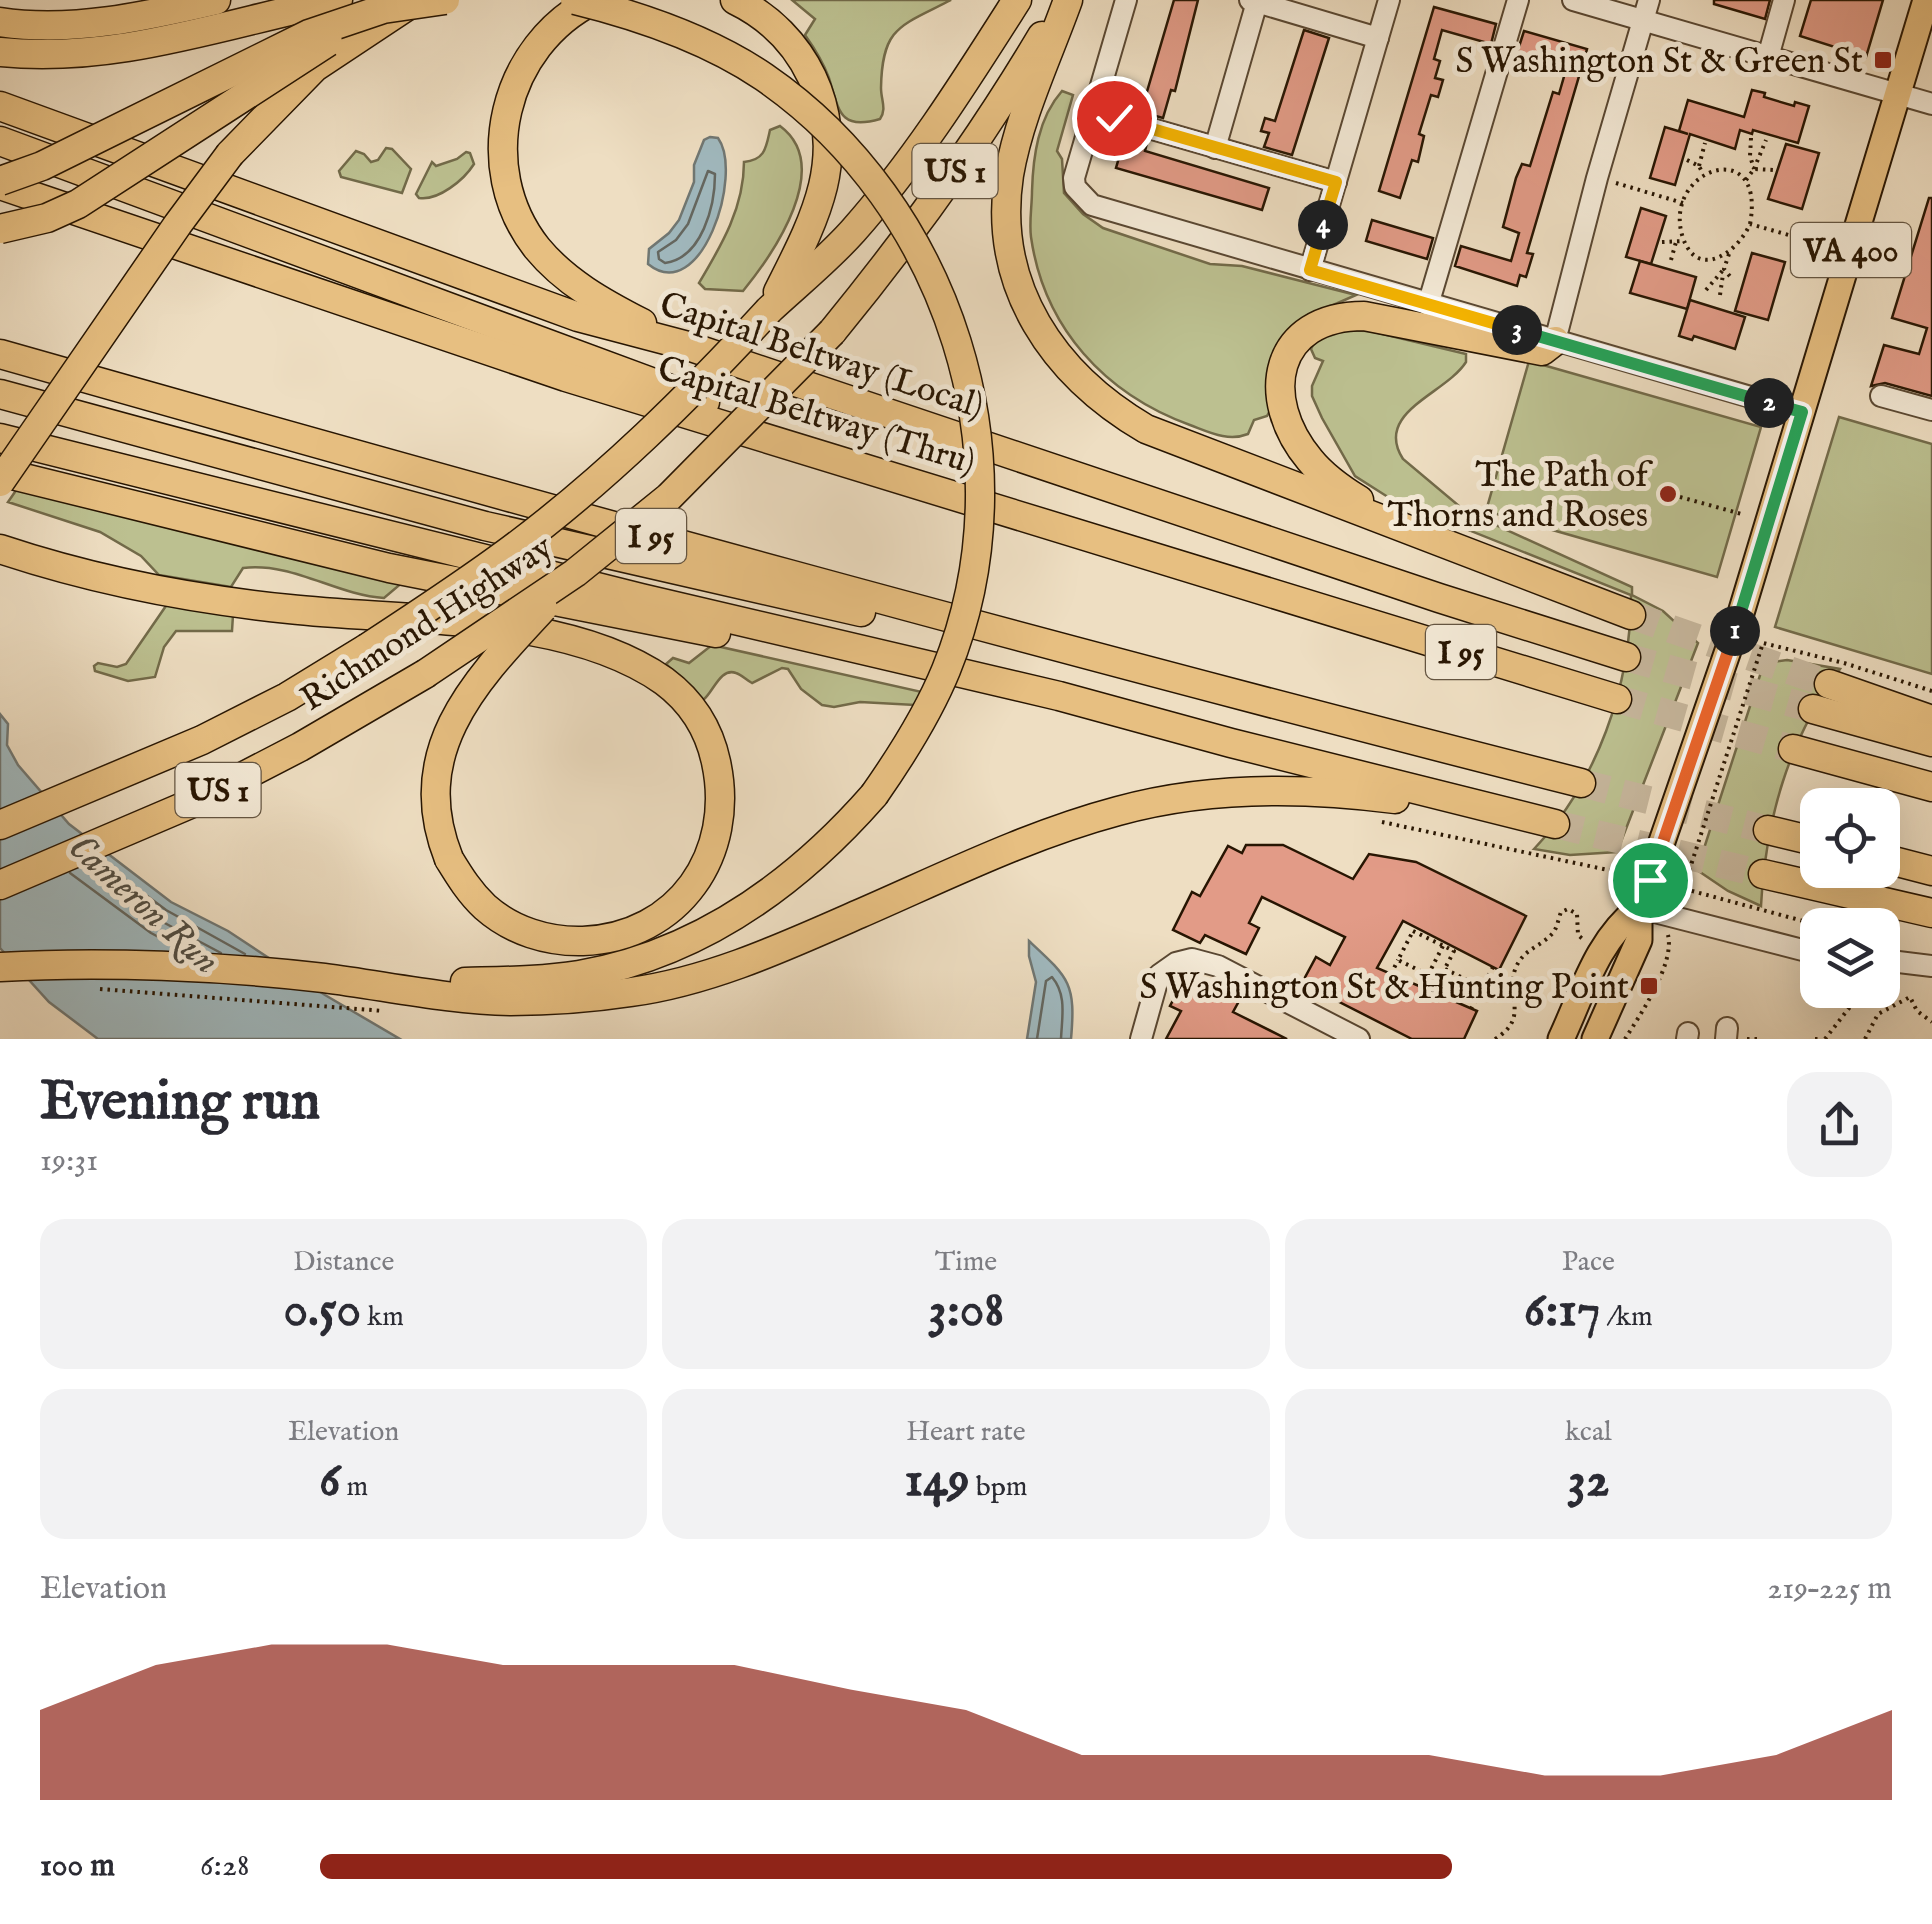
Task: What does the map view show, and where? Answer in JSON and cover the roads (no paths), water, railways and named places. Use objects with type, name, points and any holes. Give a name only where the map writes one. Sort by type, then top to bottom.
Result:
[{"type":"highway","points":[[0,22],[101,22],[216,0]]},
{"type":"highway","points":[[0,52],[107,51],[338,0]]},
{"type":"highway","points":[[0,230],[47,218],[78,204],[285,67],[374,16],[413,0]]},
{"type":"highway","points":[[0,482],[178,224],[242,140],[315,68],[413,0]]},
{"type":"highway","points":[[0,183],[310,34],[383,9],[444,0]]},
{"type":"highway","points":[[0,967],[122,966],[463,982],[540,980],[581,974],[662,950],[723,922],[802,869],[874,794],[898,761],[947,669],[964,613],[978,516],[975,426],[962,361],[942,294],[903,219],[855,157],[793,98],[725,55],[658,24],[573,0]]},
{"type":"highway","points":[[594,0],[568,15],[541,41],[514,85],[504,128],[505,179],[522,225],[556,268],[588,293],[688,346]]},
{"type":"highway","points":[[735,0],[777,28],[798,50],[814,79],[828,130],[827,162],[818,201],[770,310]]},
{"type":"highway","name":"US 1","points":[[770,310],[850,234],[898,178],[1017,0]]},
{"type":"highway","points":[[1066,0],[1019,137],[1007,198],[1016,275],[1039,330],[1081,383],[1111,409],[1146,429],[1214,458],[1399,524],[1631,615]]},
{"type":"highway","name":"Richmond Highway","points":[[0,886],[190,804],[300,746],[425,674],[576,573],[707,461],[832,332],[981,134],[1066,0]]},
{"type":"highway","name":"Capital Beltway (Local)","points":[[0,106],[578,318],[688,346],[1402,586],[1626,657]]},
{"type":"highway","points":[[0,141],[931,487]]},
{"type":"highway","name":"Capital Beltway (Thru)","points":[[0,183],[566,377],[1617,700]]},
{"type":"highway","name":"Richmond Highway","points":[[0,825],[202,740],[287,697],[443,598],[576,498],[697,387],[770,310]]},
{"type":"highway","points":[[1399,524],[1336,485],[1310,460],[1294,437],[1280,396],[1284,363],[1292,345],[1306,330],[1343,316],[1385,319],[1542,351],[1555,341]]},
{"type":"highway","name":"I 95","points":[[0,354],[746,563],[1581,783]]},
{"type":"highway","points":[[0,394],[196,449],[645,564],[1302,712]]},
{"type":"highway","name":"I 95","points":[[0,438],[642,598],[861,648],[1556,824],[1362,795],[1235,792],[1160,801],[1076,823],[779,949],[700,978],[637,992],[577,1000],[508,1001],[323,978]]},
{"type":"highway","points":[[0,472],[389,568],[804,650],[861,648]]},
{"type":"highway","points":[[0,549],[116,580],[218,600],[358,616],[428,619],[489,626],[505,629],[521,631],[537,634],[553,636],[613,654],[667,684],[687,702],[712,745],[721,792],[715,842],[693,884],[654,921],[626,934],[572,941],[548,939],[519,929],[475,898],[456,870],[439,833],[434,780],[444,740],[463,703],[501,652],[514,639],[526,626],[576,573]]},
{"type":"highway","points":[[1829,684],[1932,720]]},
{"type":"highway","points":[[1813,709],[1932,742]]},
{"type":"highway","points":[[1793,749],[1932,787]]},
{"type":"highway","points":[[1768,830],[1800,838]]},
{"type":"highway","points":[[1900,863],[1932,871]]},
{"type":"highway","points":[[1763,874],[1932,913]]},
{"type":"main road","name":"VA 400","points":[[1595,1039],[1639,940],[1639,908],[1741,613],[1926,0]]},
{"type":"main road","name":"VA 400","points":[[1562,1039],[1602,948],[1616,926],[1639,908]]},
{"type":"street","points":[[1126,0],[1074,178],[1075,188],[1087,202],[1103,210],[1802,412]]},
{"type":"street","points":[[1310,270],[1389,0]]},
{"type":"street","points":[[1428,304],[1518,0]]},
{"type":"street","points":[[1573,0],[1646,10],[1768,57],[1932,104]]},
{"type":"street","points":[[1768,57],[1784,0]]},
{"type":"street","points":[[1215,148],[1253,1],[1378,38]]},
{"type":"street","points":[[1555,341],[1646,10]]},
{"type":"street","points":[[1093,112],[1336,182]]},
{"type":"street","points":[[1881,396],[1932,410]]},
{"type":"street","points":[[1639,908],[1800,949]]},
{"type":"street","points":[[1141,1039],[1159,975],[1176,963],[1192,959],[1218,966],[1359,1039]]},
{"type":"street","points":[[1900,962],[1932,966]]},
{"type":"water","points":[[718,138],[725,156],[721,205],[713,231],[685,268],[667,272],[648,264],[649,249],[679,220],[694,182],[694,165],[704,140]]},
{"type":"water","name":"Cameron Run","points":[[0,714],[8,724],[7,745],[18,765],[69,824],[171,902],[228,931],[400,1039],[98,1039],[49,1002],[0,948]]},
{"type":"water","points":[[1029,941],[1067,983],[1072,1005],[1071,1039],[1027,1039],[1036,982]]},
{"type":"tunnel","points":[[1631,615],[1829,684]]},
{"type":"tunnel","points":[[1626,657],[1813,709]]},
{"type":"tunnel","points":[[1617,699],[1793,749]]},
{"type":"tunnel","points":[[1581,783],[1768,830]]},
{"type":"tunnel","points":[[1555,824],[1763,874]]},
{"type":"place","name":"S Washington St & Green St","points":[[1883,60]]},
{"type":"place","name":"The Path of Thorns and Roses","points":[[1668,494]]},
{"type":"place","name":"S Washington St & Hunting Point","points":[[1649,986]]}]
